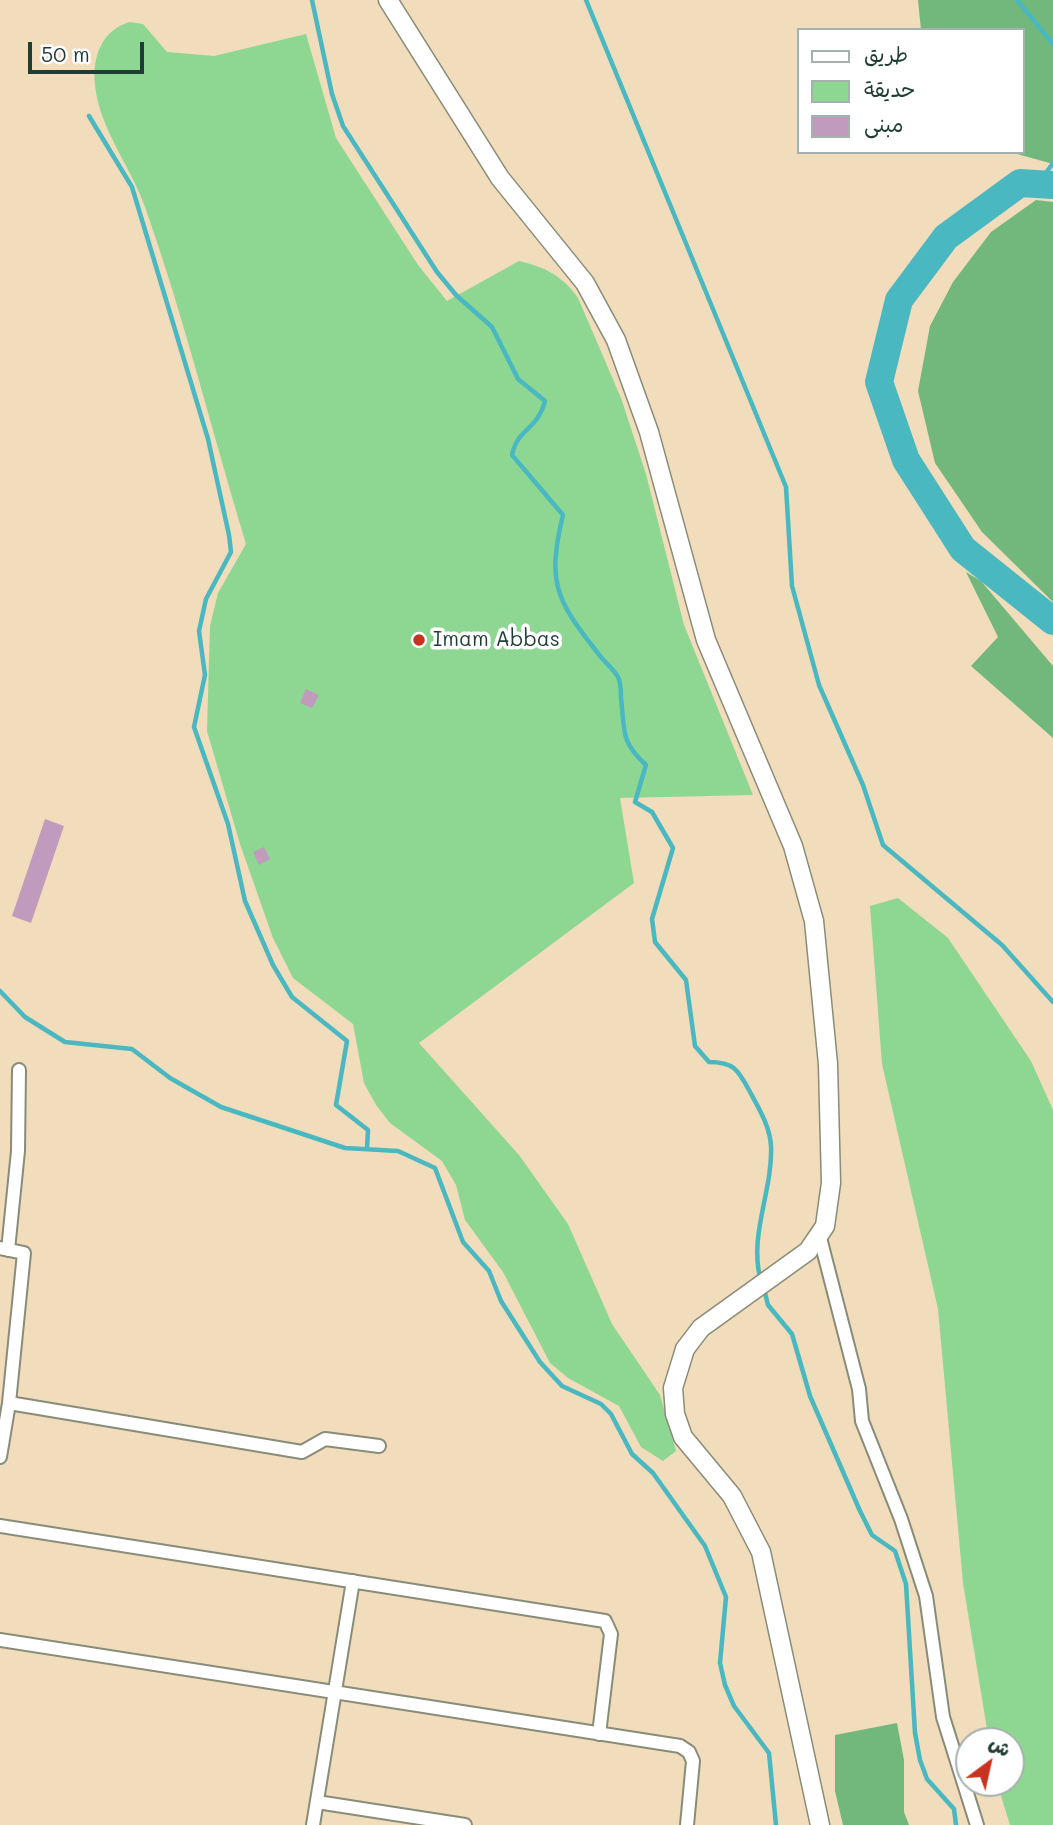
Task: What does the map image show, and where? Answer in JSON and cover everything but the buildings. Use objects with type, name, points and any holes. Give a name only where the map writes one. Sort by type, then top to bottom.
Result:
[{"type":"main road","points":[[388,0],[500,178],[585,284],[616,340],[649,432],[706,640],[793,846],[814,921],[828,1064],[831,1183],[825,1226],[808,1251],[716,1315],[692,1338],[675,1374],[673,1401],[678,1425],[690,1448],[732,1496],[761,1552],[820,1825]]},
{"type":"street","points":[[0,1457],[9,1403],[24,1253],[4,1249],[18,1151],[19,1070]]},
{"type":"street","points":[[819,1234],[859,1389],[862,1421],[901,1518],[926,1596],[943,1717],[977,1825]]},
{"type":"street","points":[[9,1403],[302,1452],[325,1440],[379,1446]]},
{"type":"street","points":[[0,1526],[605,1620],[611,1634],[599,1734]]},
{"type":"street","points":[[313,1825],[353,1581]]},
{"type":"street","points":[[0,1640],[680,1746],[689,1752],[693,1766],[687,1825]]},
{"type":"street","points":[[317,1802],[465,1825]]},
{"type":"green space","points":[[918,0],[1053,0],[1053,164],[1017,154],[1025,154],[1025,28],[921,28]]},
{"type":"green space","points":[[130,22],[143,24],[167,52],[214,56],[306,34],[336,138],[418,265],[447,301],[519,261],[553,274],[578,298],[621,398],[646,474],[684,625],[753,795],[620,798],[634,883],[419,1043],[519,1155],[568,1224],[612,1324],[660,1395],[676,1451],[663,1461],[641,1447],[619,1406],[568,1378],[550,1363],[503,1272],[465,1220],[456,1185],[442,1161],[390,1123],[376,1105],[364,1083],[353,1024],[293,978],[273,938],[240,844],[207,731],[210,626],[218,593],[246,544],[159,248],[139,192],[103,117],[95,85],[95,64],[101,46],[112,31]]},
{"type":"green space","points":[[1036,200],[1053,202],[1053,602],[982,532],[935,463],[918,391],[930,326],[953,282],[991,232]]},
{"type":"green space","points":[[966,572],[981,581],[1053,666],[1053,738],[971,666],[998,637]]},
{"type":"green space","points":[[898,898],[948,938],[1031,1061],[1053,1110],[1053,1825],[1010,1825],[1001,1797],[1025,1797],[1025,1727],[987,1727],[963,1583],[938,1309],[882,1064],[870,906]]},
{"type":"green space","points":[[897,1723],[904,1760],[904,1812],[909,1825],[843,1825],[835,1791],[835,1735]]},
{"type":"waterway","points":[[312,0],[332,94],[343,126],[437,272],[456,295],[492,327],[518,379],[545,401],[542,411],[519,439],[512,455],[563,515],[556,557],[558,588],[572,618],[618,677],[625,735],[632,749],[646,765],[635,802],[652,812],[673,848],[652,919],[655,942],[686,980],[695,1046],[709,1062],[730,1066],[738,1072],[760,1110],[768,1131],[771,1163],[757,1247],[761,1281]]},
{"type":"waterway","points":[[586,0],[786,487],[792,586],[819,685],[863,785],[883,845],[1002,945],[1053,1002]]},
{"type":"waterway","points":[[1017,0],[1053,44]]},
{"type":"waterway","points":[[89,116],[132,187],[208,439],[229,535],[231,552],[206,599],[199,631],[205,675],[194,727],[228,824],[245,901],[273,965],[292,997],[347,1041],[336,1105],[368,1130],[367,1149]]},
{"type":"waterway","points":[[1038,184],[1053,163]]},
{"type":"waterway","points":[[1053,185],[1020,183],[946,237],[899,300],[879,382],[906,460],[963,549],[1053,621]]},
{"type":"waterway","points":[[0,991],[25,1017],[65,1042],[132,1049],[170,1078],[221,1107],[345,1148],[398,1151],[435,1168],[463,1242],[489,1271],[501,1301],[540,1362],[562,1386],[601,1404],[611,1414],[632,1454],[653,1473],[705,1546],[726,1597],[720,1663],[725,1685],[734,1706],[769,1753],[776,1825]]},
{"type":"waterway","points":[[764,1289],[768,1305],[792,1334],[810,1396],[860,1511],[872,1535],[895,1551],[906,1584],[915,1733],[920,1760],[927,1779],[954,1809],[956,1825]]},
{"type":"place","name":"Imam Abbas","points":[[419,640]]}]
